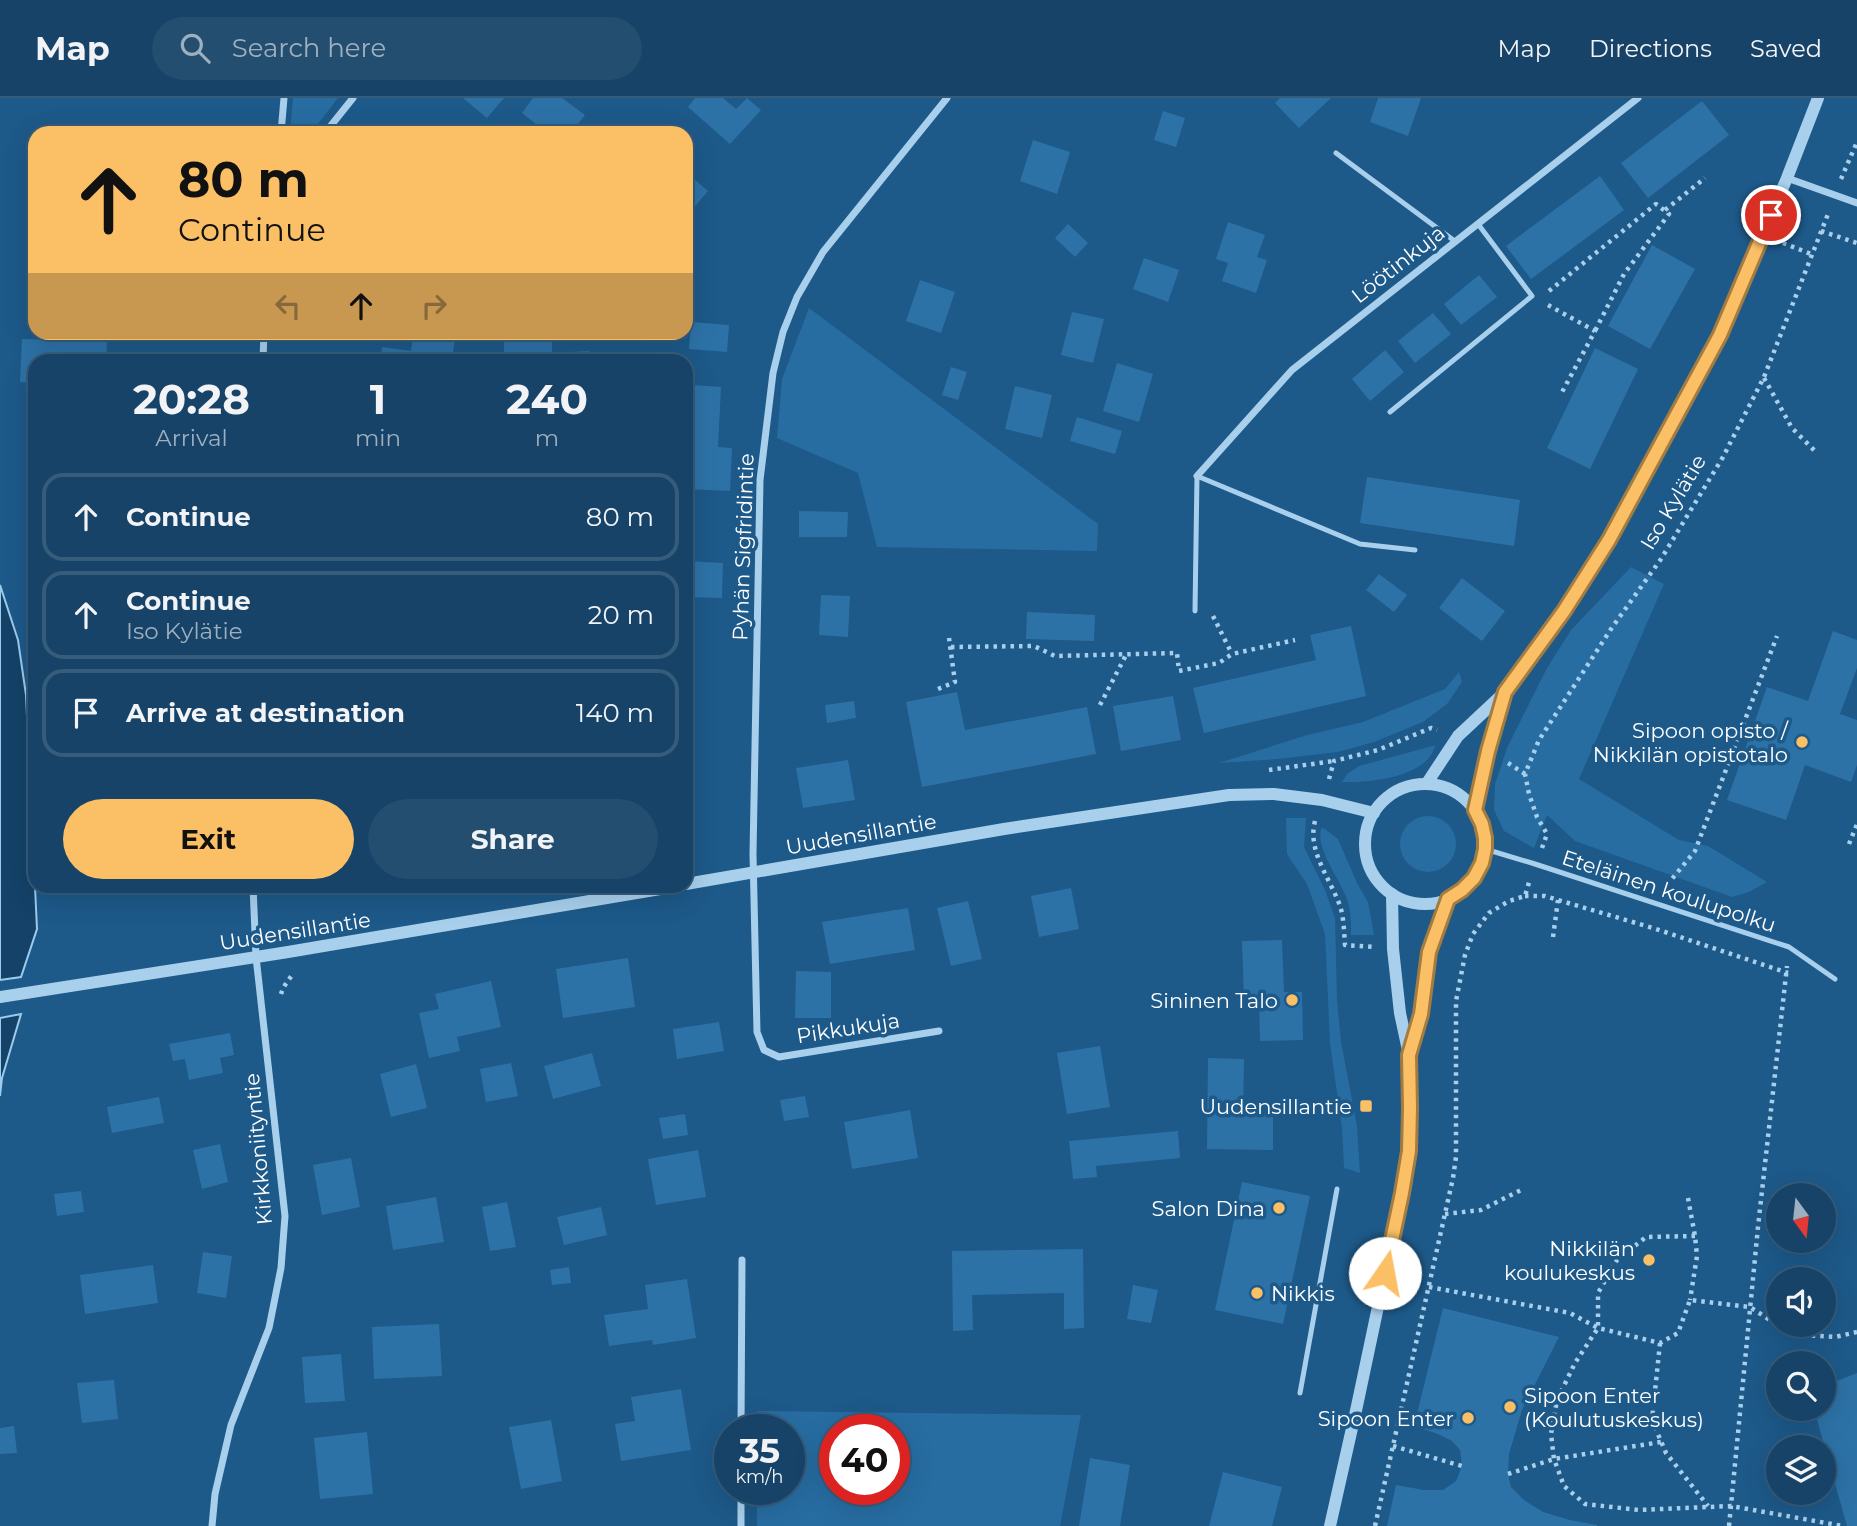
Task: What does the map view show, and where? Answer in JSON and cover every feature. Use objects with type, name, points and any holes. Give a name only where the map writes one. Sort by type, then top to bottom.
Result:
[{"type":"street","points":[[282,126],[284,98]]},
{"type":"street","points":[[331,126],[353,98]]},
{"type":"street","name":"Pyhän Sigfridintie","points":[[764,1050],[757,1032],[753,854],[761,480],[773,373],[783,332],[797,297],[823,252],[947,98]]},
{"type":"street","name":"Löötinkuja","points":[[1197,476],[1292,370],[1638,98]]},
{"type":"street","name":"Iso Kylätie","points":[[1427,783],[1458,736],[1505,692],[1564,611],[1609,540],[1720,335],[1818,98]]},
{"type":"street","points":[[1787,178],[1857,204]]},
{"type":"street","name":"Iso Kylätie","points":[[1475,810],[1505,692]]},
{"type":"street","points":[[1427,783],[1446,787],[1462,796],[1475,810],[1482,824],[1485,849],[1482,863],[1474,878],[1462,890],[1448,899],[1430,903],[1411,902],[1392,894],[1377,881],[1367,863],[1366,834],[1374,813],[1384,800],[1398,791],[1427,783]]},
{"type":"street","name":"Uudensillantie","points":[[693,883],[1004,829],[1229,795],[1274,794],[1374,813]]},
{"type":"street","name":"Kirkkoniityntie","points":[[212,1526],[215,1494],[230,1424],[268,1328],[281,1268],[285,1216],[256,957],[253,893]]},
{"type":"street","name":"Uudensillantie","points":[[0,997],[636,893]]},
{"type":"street","points":[[1330,1526],[1409,1151],[1409,1055],[1400,1013],[1393,949],[1392,894]]},
{"type":"street","points":[[1409,1055],[1421,1014],[1429,952],[1448,899]]},
{"type":"street","name":"Pikkukuja","points":[[764,1050],[779,1057],[939,1031]]},
{"type":"street","points":[[741,1414],[742,1260]]},
{"type":"street","points":[[741,1505],[741,1526]]},
{"type":"lane","points":[[1336,153],[1455,242]]},
{"type":"lane","points":[[1390,412],[1532,296],[1478,224]]},
{"type":"lane","points":[[1195,611],[1197,476],[1360,544],[1415,550]]},
{"type":"lane","name":"Eteläinen koulupolku","points":[[1485,849],[1789,947],[1835,979]]},
{"type":"lane","points":[[1300,1393],[1337,1189]]},
{"type":"path","name":"Iso Kylätie","points":[[1524,896],[1547,834],[1537,817],[1525,774],[1539,740],[1611,629],[1661,559],[1723,457],[1764,377],[1857,142]]},
{"type":"path","points":[[1664,211],[1705,178]]},
{"type":"path","points":[[1539,300],[1656,204],[1669,214],[1624,274],[1561,394]]},
{"type":"path","points":[[1821,231],[1857,243]]},
{"type":"path","points":[[1532,296],[1595,331]]},
{"type":"path","points":[[1764,377],[1792,428],[1817,453]]},
{"type":"path","points":[[1667,885],[1695,851],[1777,636]]},
{"type":"path","points":[[938,689],[955,682],[949,638]]},
{"type":"path","points":[[951,647],[1034,646],[1055,656],[1177,653],[1179,671],[1219,663],[1232,654],[1295,640]]},
{"type":"path","points":[[1100,705],[1126,655]]},
{"type":"path","points":[[1857,824],[1849,844],[1857,839]]},
{"type":"path","points":[[1375,1526],[1453,1178],[1456,1157],[1456,1002],[1465,955],[1473,934],[1489,913],[1524,896],[1545,896],[1810,979],[1835,979]]},
{"type":"path","points":[[1553,937],[1558,900]]},
{"type":"path","points":[[1729,1526],[1789,947]]},
{"type":"path","points":[[1446,1214],[1481,1210],[1523,1189]]},
{"type":"path","points":[[1429,1287],[1570,1313],[1598,1328],[1660,1343],[1678,1333],[1690,1300],[1697,1256],[1688,1198]]},
{"type":"path","points":[[1695,1236],[1647,1237],[1617,1260],[1598,1293],[1598,1328],[1575,1363],[1557,1400],[1551,1434],[1554,1459],[1564,1486],[1585,1504],[1639,1510],[1731,1506],[1843,1526]]},
{"type":"path","points":[[1690,1300],[1750,1307],[1791,1334],[1835,1337],[1857,1332]]},
{"type":"path","points":[[1660,1343],[1652,1420],[1666,1453],[1709,1507]]},
{"type":"path","points":[[1508,1474],[1554,1459],[1661,1442]]},
{"type":"path","points":[[1393,1446],[1462,1466]]},
{"type":"shaded area","points":[[293,98],[338,98],[316,126],[291,126]]},
{"type":"shaded area","points":[[809,308],[1098,524],[1097,551],[877,547],[858,473],[777,438],[782,379]]},
{"type":"shaded area","points":[[1631,567],[1664,584],[1579,779],[1679,840],[1708,846],[1767,882],[1749,892],[1732,897],[1575,841],[1547,815],[1534,848],[1504,831],[1494,810],[1495,784],[1507,748],[1547,668],[1571,630]]},
{"type":"shaded area","points":[[0,585],[18,640],[26,695],[28,893],[35,893],[37,929],[21,977],[0,980]]},
{"type":"shaded area","points":[[1459,672],[1462,682],[1447,704],[1423,722],[1374,742],[1338,752],[1219,763],[1307,735],[1363,722],[1445,689]]},
{"type":"shaded area","points":[[1436,745],[1424,763],[1403,774],[1377,780],[1342,782],[1347,774],[1359,766]]},
{"type":"shaded area","points":[[1428,816],[1439,818],[1448,824],[1454,833],[1454,855],[1448,864],[1439,870],[1428,872],[1417,870],[1408,864],[1402,855],[1400,844],[1402,833],[1408,824],[1417,818]]},
{"type":"shaded area","points":[[1286,818],[1306,818],[1304,847],[1335,918],[1341,1042],[1357,1126],[1360,1173],[1344,1168],[1342,1128],[1330,1043],[1325,934],[1307,884],[1287,854]]},
{"type":"shaded area","points":[[1321,828],[1338,839],[1368,902],[1374,935],[1351,935],[1349,906],[1322,847]]},
{"type":"shaded area","points":[[21,1014],[2,1078],[0,1096],[0,1018]]},
{"type":"shaded area","points":[[757,1411],[1081,1415],[1060,1526],[757,1526],[757,1505],[805,1505],[805,1414],[757,1414]]},
{"type":"building","points":[[463,98],[504,98],[487,118]]},
{"type":"building","points":[[533,98],[562,98],[585,115],[576,126],[538,126],[522,113]]},
{"type":"building","points":[[695,98],[723,98],[736,109],[747,98],[761,110],[730,144],[688,107]]},
{"type":"building","points":[[1280,98],[1331,98],[1299,128],[1275,103]]},
{"type":"building","points":[[1378,98],[1421,98],[1408,136],[1370,122]]},
{"type":"building","points":[[1702,101],[1729,135],[1648,198],[1621,163]]},
{"type":"building","points":[[1163,111],[1185,118],[1176,147],[1154,140]]},
{"type":"building","points":[[1033,140],[1070,152],[1057,194],[1020,181]]},
{"type":"building","points":[[1600,176],[1624,210],[1531,279],[1506,246]]},
{"type":"building","points":[[693,178],[708,191],[693,209]]},
{"type":"building","points":[[1228,222],[1265,235],[1257,257],[1267,260],[1256,293],[1222,281],[1228,263],[1216,259]]},
{"type":"building","points":[[1068,224],[1088,243],[1075,257],[1055,238]]},
{"type":"building","points":[[1652,245],[1695,269],[1650,349],[1608,326]]},
{"type":"building","points":[[1144,258],[1179,270],[1168,302],[1133,289]]},
{"type":"building","points":[[1479,275],[1497,297],[1461,325],[1444,304]]},
{"type":"building","points":[[920,280],[955,292],[941,333],[906,321]]},
{"type":"building","points":[[1072,312],[1104,319],[1093,363],[1061,355]]},
{"type":"building","points":[[1433,313],[1451,334],[1415,363],[1398,341]]},
{"type":"building","points":[[693,322],[729,325],[727,352],[689,349],[690,340],[693,340]]},
{"type":"building","points":[[22,339],[107,341],[106,354],[28,354],[28,383],[20,382]]},
{"type":"building","points":[[413,340],[455,340],[453,354],[381,354],[382,347],[411,351]]},
{"type":"building","points":[[504,340],[552,340],[552,354],[504,354]]},
{"type":"building","points":[[1595,348],[1638,369],[1590,469],[1547,448]]},
{"type":"building","points":[[1385,350],[1404,372],[1370,401],[1352,379]]},
{"type":"building","points":[[589,351],[589,354],[572,352]]},
{"type":"building","points":[[1117,363],[1153,374],[1139,422],[1103,411]]},
{"type":"building","points":[[951,367],[967,372],[958,400],[942,395]]},
{"type":"building","points":[[693,385],[721,387],[718,447],[732,448],[730,491],[693,489]]},
{"type":"building","points":[[1015,386],[1052,395],[1042,438],[1005,429]]},
{"type":"building","points":[[1077,417],[1122,431],[1115,454],[1070,441]]},
{"type":"building","points":[[1367,477],[1520,500],[1514,546],[1360,523]]},
{"type":"building","points":[[799,511],[848,512],[847,537],[799,537]]},
{"type":"building","points":[[693,561],[723,563],[722,598],[693,597]]},
{"type":"building","points":[[1379,574],[1407,595],[1394,612],[1366,590]]},
{"type":"building","points":[[1462,578],[1505,611],[1482,641],[1439,608]]},
{"type":"building","points":[[821,595],[850,596],[848,637],[819,635]]},
{"type":"building","points":[[1027,612],[1095,615],[1094,641],[1026,639]]},
{"type":"building","points":[[1351,626],[1366,696],[1204,733],[1193,688],[1316,660],[1310,635]]},
{"type":"building","name":"Sipoon opisto / Nikkilän opistotalo","points":[[1833,631],[1857,640],[1857,668],[1840,714],[1857,720],[1857,765],[1851,782],[1805,765],[1786,820],[1727,800],[1767,687],[1808,701]]},
{"type":"building","points":[[957,692],[965,730],[1087,707],[1096,754],[922,787],[906,702]]},
{"type":"building","points":[[1173,696],[1181,740],[1121,751],[1113,706]]},
{"type":"building","points":[[854,701],[856,718],[827,723],[825,705]]},
{"type":"building","points":[[848,760],[855,800],[803,808],[796,768]]},
{"type":"building","points":[[1071,888],[1079,929],[1039,937],[1031,896]]},
{"type":"building","points":[[968,901],[982,959],[951,966],[937,908]]},
{"type":"building","points":[[908,908],[915,950],[830,964],[822,922]]},
{"type":"building","points":[[1282,940],[1284,992],[1302,992],[1303,1040],[1260,1041],[1259,998],[1244,999],[1242,941]]},
{"type":"building","points":[[628,958],[635,1007],[563,1018],[556,969]]},
{"type":"building","points":[[796,971],[831,972],[831,1018],[795,1018]]},
{"type":"building","points":[[491,981],[501,1027],[457,1037],[460,1051],[429,1058],[419,1013],[439,1009],[435,994]]},
{"type":"building","points":[[719,1022],[724,1051],[677,1059],[673,1029]]},
{"type":"building","points":[[230,1033],[234,1055],[220,1058],[223,1073],[189,1080],[185,1059],[173,1061],[169,1044]]},
{"type":"building","points":[[1100,1046],[1110,1107],[1067,1114],[1057,1053]]},
{"type":"building","points":[[592,1053],[601,1086],[553,1099],[544,1066]]},
{"type":"building","points":[[1208,1058],[1244,1059],[1243,1114],[1273,1114],[1273,1150],[1207,1149]]},
{"type":"building","points":[[511,1063],[518,1096],[486,1102],[480,1069]]},
{"type":"building","points":[[416,1064],[427,1108],[391,1117],[380,1074]]},
{"type":"building","points":[[805,1096],[809,1117],[784,1121],[780,1100]]},
{"type":"building","points":[[159,1097],[164,1123],[112,1133],[107,1107]]},
{"type":"building","points":[[910,1110],[918,1158],[852,1169],[844,1122]]},
{"type":"building","points":[[685,1114],[688,1135],[663,1139],[659,1118]]},
{"type":"building","points":[[1178,1131],[1180,1158],[1096,1166],[1097,1177],[1073,1179],[1069,1141]]},
{"type":"building","points":[[220,1144],[228,1182],[202,1189],[193,1150]]},
{"type":"building","points":[[698,1150],[706,1197],[656,1205],[648,1159]]},
{"type":"building","points":[[351,1158],[360,1207],[322,1215],[313,1165]]},
{"type":"building","points":[[1242,1182],[1310,1196],[1283,1324],[1215,1310]]},
{"type":"building","points":[[81,1191],[84,1212],[57,1216],[54,1194]]},
{"type":"building","points":[[436,1197],[444,1242],[393,1250],[386,1206]]},
{"type":"building","points":[[507,1202],[516,1247],[490,1251],[482,1207]]},
{"type":"building","points":[[601,1207],[607,1235],[564,1245],[557,1217]]},
{"type":"building","points":[[1083,1249],[1084,1328],[1064,1329],[1064,1293],[972,1295],[973,1330],[953,1331],[952,1251]]},
{"type":"building","points":[[203,1252],[232,1256],[226,1298],[197,1293]]},
{"type":"building","points":[[153,1265],[158,1303],[85,1314],[80,1275]]},
{"type":"building","points":[[569,1267],[571,1283],[552,1285],[550,1270]]},
{"type":"building","points":[[687,1279],[696,1338],[653,1345],[652,1340],[609,1346],[604,1315],[648,1309],[645,1285]]},
{"type":"building","points":[[1133,1285],[1158,1290],[1151,1323],[1127,1319]]},
{"type":"building","name":"Sipoon Enter","points":[[1443,1308],[1559,1337],[1522,1410],[1509,1454],[1508,1474],[1511,1487],[1524,1500],[1543,1512],[1597,1526],[1387,1526],[1396,1485],[1443,1490],[1456,1481],[1462,1466],[1460,1450],[1452,1441],[1414,1426]]},
{"type":"building","points":[[439,1324],[442,1376],[374,1379],[372,1327]]},
{"type":"building","points":[[341,1354],[345,1401],[305,1403],[302,1357]]},
{"type":"building","points":[[1857,1373],[1857,1526],[1847,1526],[1836,1487],[1836,1435],[1821,1435],[1817,1421],[1836,1421],[1836,1381]]},
{"type":"building","points":[[114,1380],[118,1419],[82,1423],[77,1383]]},
{"type":"building","points":[[681,1389],[691,1450],[621,1461],[615,1424],[635,1421],[631,1397]]},
{"type":"building","points":[[551,1420],[562,1481],[521,1489],[509,1427]]},
{"type":"building","points":[[14,1426],[17,1453],[0,1454],[0,1428]]},
{"type":"building","points":[[367,1432],[373,1494],[320,1499],[314,1438]]},
{"type":"building","points":[[1090,1458],[1130,1465],[1120,1526],[1079,1526]]},
{"type":"building","points":[[1223,1472],[1282,1487],[1272,1526],[1209,1526]]},
{"type":"place","name":"Sipoon opisto / Nikkilän opistotalo","points":[[1802,742]]},
{"type":"place","name":"Sininen Talo","points":[[1292,1000]]},
{"type":"place","name":"Uudensillantie","points":[[1366,1106]]},
{"type":"place","name":"Salon Dina","points":[[1279,1208]]},
{"type":"place","name":"Nikkilän koulukeskus","points":[[1649,1260]]},
{"type":"place","name":"Nikkis","points":[[1257,1293]]},
{"type":"place","name":"Sipoon Enter (Koulutuskeskus)","points":[[1510,1407]]},
{"type":"place","name":"Sipoon Enter","points":[[1468,1418]]},
{"type":"route","points":[[1385,1273],[1409,1151],[1409,1055],[1421,1014],[1429,952],[1448,899],[1474,878],[1482,863],[1485,838],[1475,810],[1505,692],[1564,611],[1609,540],[1720,335],[1771,215]]}]
